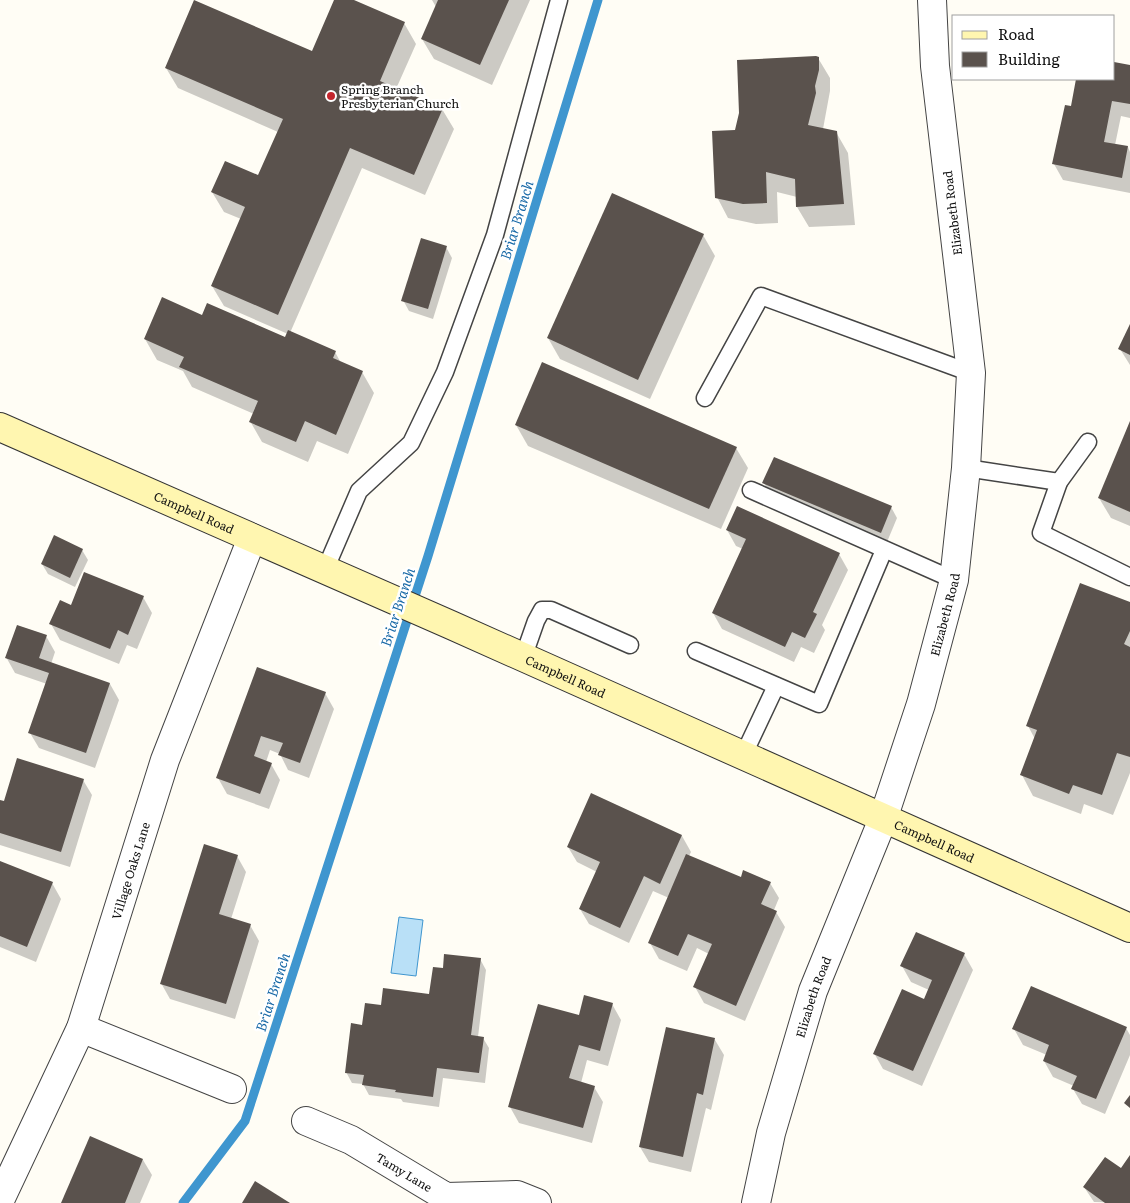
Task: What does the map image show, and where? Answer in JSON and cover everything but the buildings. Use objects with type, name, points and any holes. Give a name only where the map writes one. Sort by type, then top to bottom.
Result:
[{"type":"street","name":"Elizabeth Road","points":[[756,1203],[771,1133],[813,991],[883,818],[921,704],[954,580],[966,468],[971,373],[935,66],[932,0]]},
{"type":"street","name":"Campbell Road","points":[[0,427],[451,625],[1130,928]]},
{"type":"street","name":"Village Oaks Lane","points":[[0,1200],[81,1028],[165,760],[252,538]]},
{"type":"street","points":[[81,1028],[232,1089]]},
{"type":"street","name":"Tamy Lane","points":[[306,1121],[351,1140],[444,1200],[517,1195],[537,1203]]},
{"type":"lane","points":[[324,570],[359,491],[411,443],[445,372],[495,235],[559,0]]},
{"type":"lane","points":[[705,398],[761,296],[971,373]]},
{"type":"lane","points":[[1088,442],[1059,482],[1041,532],[1130,577]]},
{"type":"lane","points":[[966,468],[1059,482]]},
{"type":"lane","points":[[752,490],[954,580]]},
{"type":"lane","points":[[696,651],[819,704],[884,550]]},
{"type":"lane","points":[[524,658],[536,621],[542,610],[551,610],[630,645]]},
{"type":"lane","points":[[743,756],[776,686]]},
{"type":"water","points":[[399,917],[423,920],[416,976],[391,973]]},
{"type":"waterway","name":"Briar Branch","points":[[183,1203],[245,1121],[428,556],[598,0]]},
{"type":"place","name":"Spring Branch Presbyterian Church","points":[[331,96]]}]
